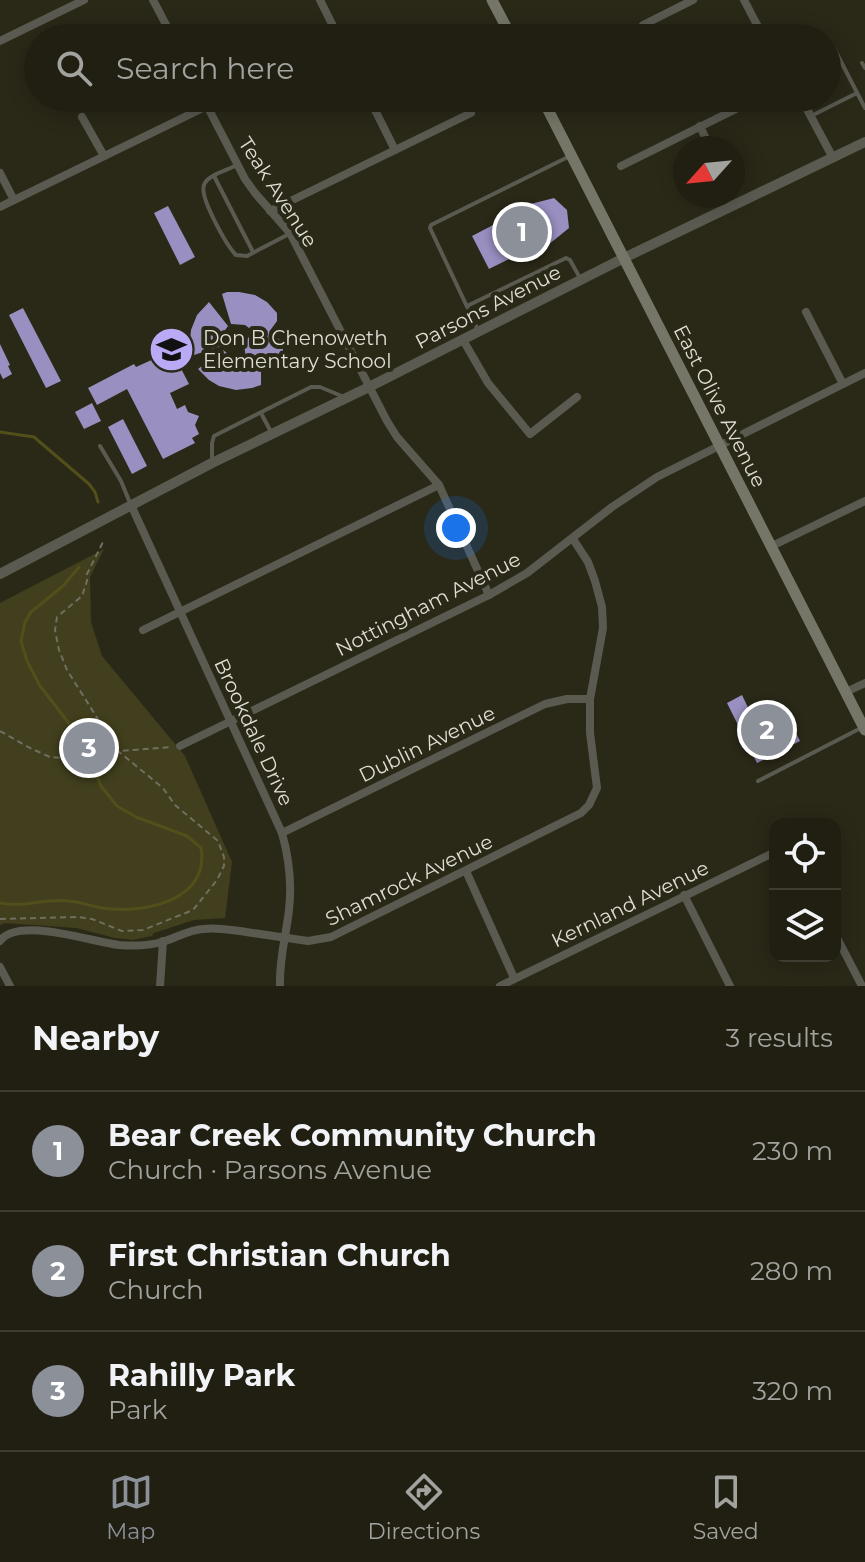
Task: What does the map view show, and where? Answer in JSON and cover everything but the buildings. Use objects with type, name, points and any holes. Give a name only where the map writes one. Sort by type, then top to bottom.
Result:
[{"type":"main road","points":[[492,0],[505,24]]},
{"type":"main road","name":"East Olive Avenue","points":[[549,112],[864,729]]},
{"type":"street","points":[[35,24],[84,0]]},
{"type":"street","points":[[153,0],[166,24]]},
{"type":"street","points":[[320,0],[332,24]]},
{"type":"street","points":[[645,24],[693,0]]},
{"type":"street","points":[[744,0],[757,24]]},
{"type":"street","points":[[0,41],[24,29]]},
{"type":"street","points":[[0,207],[186,112]]},
{"type":"street","name":"Teak Avenue","points":[[210,112],[255,193],[290,233],[397,437],[439,485],[489,595]]},
{"type":"street","points":[[376,112],[395,150]]},
{"type":"street","points":[[621,166],[729,112]]},
{"type":"street","points":[[809,112],[833,158]]},
{"type":"street","points":[[270,211],[471,113]]},
{"type":"street","points":[[82,117],[104,156]]},
{"type":"street","points":[[700,126],[705,136]]},
{"type":"street","name":"Parsons Avenue","points":[[0,574],[212,463],[865,142]]},
{"type":"street","points":[[0,173],[14,200]]},
{"type":"street","points":[[806,312],[843,384]]},
{"type":"street","points":[[463,340],[488,383],[530,434],[577,397]]},
{"type":"street","name":"Nottingham Avenue","points":[[180,746],[489,595],[527,573],[657,477],[865,373]]},
{"type":"street","points":[[143,630],[439,485]]},
{"type":"street","points":[[772,546],[865,501]]},
{"type":"street","name":"Brookdale Drive","points":[[131,505],[282,833],[287,850],[291,898],[280,962],[280,986]]},
{"type":"street","points":[[573,539],[588,562],[602,607],[603,628],[590,699]]},
{"type":"street","points":[[846,692],[865,683]]},
{"type":"street","name":"Dublin Avenue","points":[[282,833],[545,704],[567,699],[590,699]]},
{"type":"street","name":"Shamrock Avenue","points":[[0,941],[14,931],[27,931],[76,935],[121,945],[147,945],[186,932],[213,928],[308,941],[331,937],[581,813],[589,805],[597,788],[590,733],[590,699]]},
{"type":"street","name":"Kernland Avenue","points":[[500,986],[769,855]]},
{"type":"street","points":[[466,871],[514,978]]},
{"type":"street","points":[[684,895],[730,986]]},
{"type":"street","points":[[160,986],[163,941]]},
{"type":"street","points":[[841,946],[862,986]]},
{"type":"street","points":[[0,967],[10,986]]},
{"type":"lane","points":[[841,62],[865,108]]},
{"type":"lane","points":[[841,101],[857,93]]},
{"type":"lane","points":[[811,116],[819,112]]},
{"type":"lane","points":[[479,332],[431,225],[571,156]]},
{"type":"lane","points":[[237,165],[208,179],[203,195],[229,248],[241,256],[290,233]]},
{"type":"lane","points":[[214,176],[253,252]]},
{"type":"lane","points":[[466,306],[566,258],[581,280]]},
{"type":"lane","points":[[212,463],[214,436],[311,387],[320,387],[346,398]]},
{"type":"lane","points":[[261,413],[272,435]]},
{"type":"lane","points":[[100,446],[131,505]]},
{"type":"lane","points":[[758,781],[864,729]]},
{"type":"path","points":[[0,919],[78,917],[122,931],[143,930],[193,910],[224,866],[218,841],[175,805],[163,788],[118,751],[67,670],[59,650],[55,630],[57,617],[82,596],[87,574],[104,540]]},
{"type":"path","points":[[0,731],[50,757],[79,759],[118,751],[180,746]]},
{"type":"shaded area","points":[[104,549],[90,577],[91,622],[102,656],[185,756],[232,862],[225,918],[194,920],[133,940],[76,928],[0,925],[0,603]]},
{"type":"waterway","points":[[0,432],[34,437],[89,484],[98,502]]},
{"type":"waterway","points":[[0,903],[60,900],[106,909],[143,908],[174,898],[187,890],[196,879],[201,865],[201,848],[187,836],[136,817],[117,806],[101,786],[92,763],[68,722],[40,686],[27,661],[21,641],[25,622],[31,612],[64,585],[79,567]]},
{"type":"place","name":"Bear Creek Community Church","points":[[522,232]]},
{"type":"place","name":"Don B Chenoweth Elementary School","points":[[172,350]]},
{"type":"place","name":"First Christian Church","points":[[767,730]]},
{"type":"place","name":"Rahilly Park","points":[[89,748]]}]
